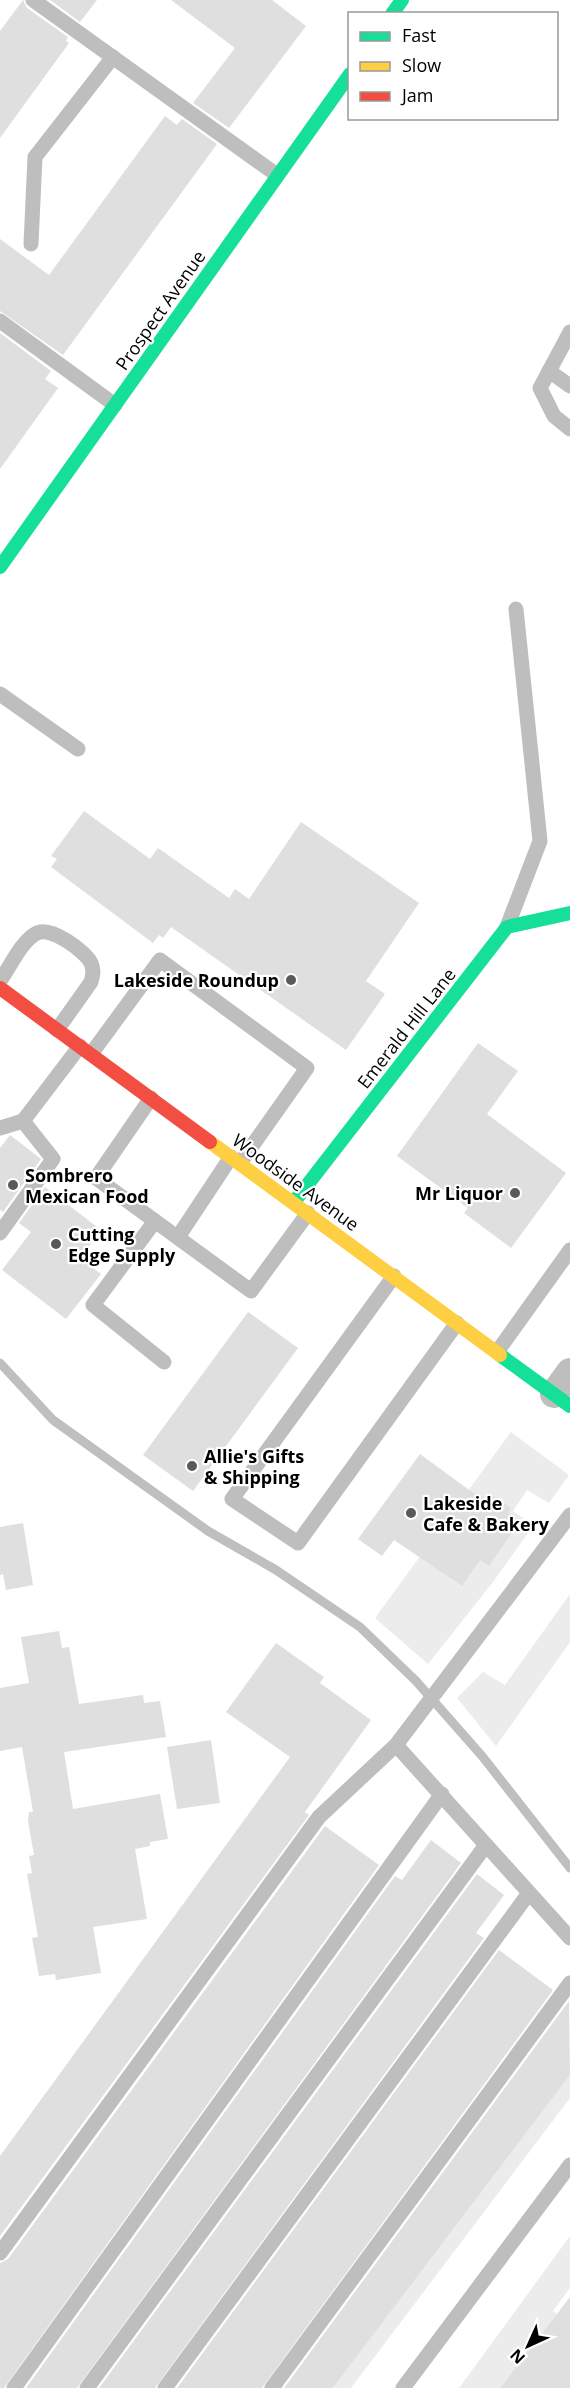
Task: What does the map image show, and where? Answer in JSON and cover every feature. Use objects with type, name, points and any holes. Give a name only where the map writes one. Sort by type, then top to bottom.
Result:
[{"type":"street","name":"Prospect Avenue","points":[[0,567],[348,77]]},
{"type":"street","points":[[507,927],[570,913]]},
{"type":"street","name":"Emerald Hill Lane","points":[[294,1202],[507,927]]},
{"type":"street","name":"Woodside Avenue","points":[[0,988],[497,1353],[565,1391]]},
{"type":"lane","points":[[33,0],[277,175]]},
{"type":"lane","points":[[31,243],[35,157],[113,57]]},
{"type":"lane","points":[[0,321],[115,405]]},
{"type":"lane","points":[[570,332],[540,388],[554,416],[570,429]]},
{"type":"lane","points":[[549,371],[570,386]]},
{"type":"lane","points":[[507,927],[540,841],[516,609]]},
{"type":"lane","points":[[0,694],[78,749]]},
{"type":"lane","points":[[0,981],[29,939],[45,931],[53,932],[84,955],[91,963],[93,972],[91,982],[57,1030]]},
{"type":"lane","points":[[0,1128],[23,1120],[86,1050],[160,960],[307,1068],[178,1238]]},
{"type":"lane","points":[[151,1098],[96,1178],[251,1291],[308,1213]]},
{"type":"lane","points":[[0,1233],[53,1159],[23,1120]]},
{"type":"lane","points":[[155,1221],[93,1305],[164,1362]]},
{"type":"lane","points":[[497,1353],[570,1250]]},
{"type":"lane","points":[[394,1276],[232,1499],[297,1543],[457,1323]]},
{"type":"lane","points":[[0,2253],[319,1817],[396,1745],[570,1515]]},
{"type":"lane","points":[[396,1745],[570,1938]]},
{"type":"lane","points":[[14,2388],[442,1794]]},
{"type":"lane","points":[[87,2388],[486,1845]]},
{"type":"lane","points":[[165,2388],[530,1893]]},
{"type":"lane","points":[[272,2388],[570,1983]]},
{"type":"lane","points":[[403,2388],[570,2165]]},
{"type":"shaded area","points":[[511,1432],[569,1475],[549,1503],[527,1490],[513,1511],[533,1526],[493,1582],[428,1664],[375,1618]]},
{"type":"shaded area","points":[[570,1594],[570,1642],[496,1746],[457,1698],[483,1672],[505,1685]]},
{"type":"shaded area","points":[[570,2075],[570,2098],[351,2388],[333,2388]]},
{"type":"shaded area","points":[[570,2236],[570,2288],[553,2311],[557,2314],[500,2388],[459,2388]]},
{"type":"building","points":[[23,0],[27,8],[68,37],[66,41],[69,43],[0,138],[0,31]]},
{"type":"building","points":[[50,0],[97,0],[80,22]]},
{"type":"building","points":[[171,0],[272,0],[306,26],[229,128],[193,103],[235,48]]},
{"type":"building","points":[[165,116],[177,125],[182,119],[217,144],[63,355],[0,311],[0,239],[49,275]]},
{"type":"building","points":[[0,333],[51,371],[45,379],[58,388],[0,469]]},
{"type":"building","points":[[84,811],[150,859],[158,848],[229,898],[235,889],[249,899],[301,822],[419,903],[366,981],[385,994],[346,1050],[171,927],[163,938],[159,935],[153,943],[51,867],[57,859],[51,856]]},
{"type":"building","points":[[478,1043],[518,1071],[487,1114],[566,1173],[511,1248],[464,1213],[468,1208],[397,1156]]},
{"type":"building","name":"Sombrero Mexican Food","points":[[10,1135],[41,1159],[3,1212],[0,1210],[0,1148]]},
{"type":"building","name":"Cutting Edge Supply","points":[[45,1187],[101,1230],[80,1258],[101,1274],[66,1319],[2,1270],[31,1232],[19,1223]]},
{"type":"building","points":[[248,1312],[298,1348],[193,1491],[143,1455]]},
{"type":"building","points":[[420,1454],[476,1495],[477,1493],[487,1500],[491,1494],[511,1508],[508,1513],[520,1521],[489,1566],[480,1560],[462,1586],[394,1540],[382,1556],[358,1539]]},
{"type":"building","points":[[23,1523],[33,1585],[6,1590],[3,1574],[0,1575],[0,1527]]},
{"type":"building","points":[[59,1631],[62,1648],[69,1647],[79,1704],[143,1695],[144,1703],[160,1701],[166,1737],[64,1752],[73,1809],[160,1794],[168,1839],[150,1842],[150,1846],[135,1849],[147,1919],[93,1927],[101,1973],[56,1980],[55,1974],[39,1976],[32,1938],[38,1937],[27,1874],[32,1873],[29,1856],[34,1855],[28,1821],[29,1812],[33,1812],[22,1747],[0,1751],[0,1688],[29,1683],[21,1637]]},
{"type":"building","points":[[276,1643],[324,1677],[320,1683],[371,1720],[305,1812],[309,1815],[0,2236],[0,2156],[290,1757],[226,1712]]},
{"type":"building","points":[[211,1740],[220,1803],[177,1809],[167,1747]]},
{"type":"building","points":[[325,1826],[379,1865],[4,2388],[0,2388],[0,2263],[8,2259]]},
{"type":"building","points":[[431,1840],[461,1863],[77,2388],[26,2388],[395,1876],[402,1880]]},
{"type":"building","points":[[477,1874],[504,1895],[476,1933],[484,1938],[155,2388],[99,2388]]},
{"type":"building","points":[[499,1950],[553,1990],[262,2388],[177,2388]]},
{"type":"building","points":[[569,2001],[570,2075],[333,2388],[284,2388]]},
{"type":"building","points":[[570,2297],[570,2388],[500,2388]]},
{"type":"waterway","points":[[0,1363],[53,1420],[208,1531],[276,1570],[360,1627],[416,1681],[482,1756],[570,1868]]},
{"type":"traffic: fast","points":[[393,12],[402,0]]},
{"type":"traffic: fast","points":[[0,567],[348,77]]},
{"type":"traffic: fast","points":[[294,1202],[507,927],[570,913]]},
{"type":"traffic: fast","points":[[500,1355],[570,1406]]},
{"type":"traffic: slow","points":[[210,1142],[500,1355]]},
{"type":"traffic: jam","points":[[0,988],[210,1142]]},
{"type":"place","name":"Lakeside Roundup","points":[[291,980]]},
{"type":"place","name":"Sombrero Mexican Food","points":[[13,1185]]},
{"type":"place","name":"Mr Liquor","points":[[515,1193]]},
{"type":"place","name":"Cutting Edge Supply","points":[[56,1244]]},
{"type":"place","name":"Allie's Gifts & Shipping","points":[[192,1466]]},
{"type":"place","name":"Lakeside Cafe & Bakery","points":[[411,1513]]}]
